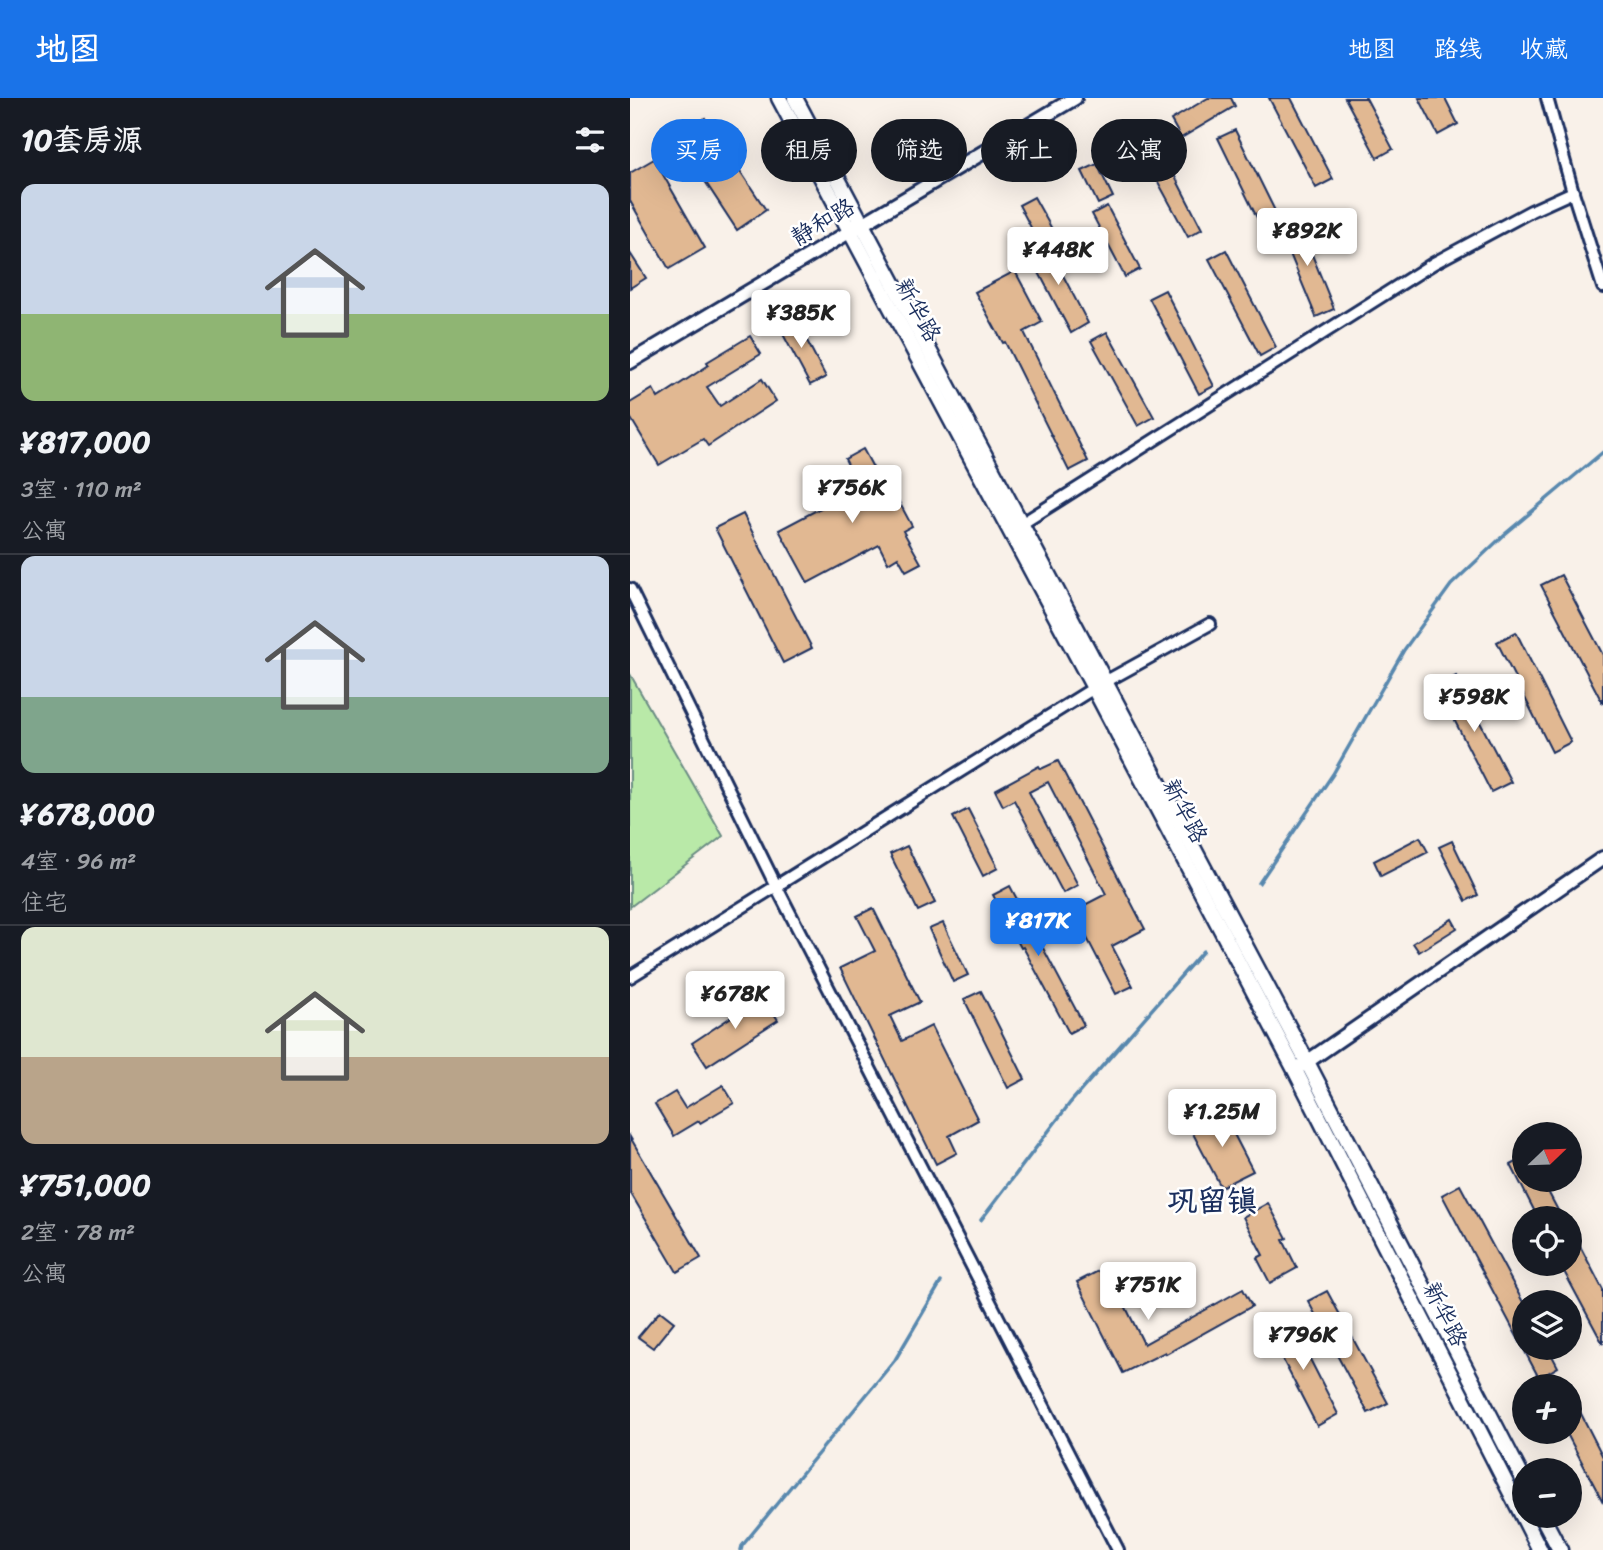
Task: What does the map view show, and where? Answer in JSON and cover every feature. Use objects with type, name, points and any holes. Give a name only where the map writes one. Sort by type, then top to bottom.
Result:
[{"type":"main road","name":"新华路","points":[[779,98],[855,227],[1017,527],[1512,1459]]},
{"type":"main road","name":"新华路","points":[[795,98],[855,227]]},
{"type":"main road","name":"新华路","points":[[1301,1066],[1540,1550]]},
{"type":"main road","points":[[1548,1528],[1560,1550]]},
{"type":"street","name":"静和路","points":[[630,362],[1075,98]]},
{"type":"street","points":[[1547,98],[1603,287]]},
{"type":"street","points":[[1017,527],[1434,263],[1531,211],[1573,192]]},
{"type":"street","points":[[630,589],[776,886],[1118,1550]]},
{"type":"street","points":[[630,977],[1100,684],[1210,624]]},
{"type":"street","points":[[1301,1066],[1603,858]]},
{"type":"green space","points":[[630,674],[723,836],[630,907]]},
{"type":"building","points":[[1208,98],[1231,98],[1235,106],[1187,134],[1187,119],[1173,119]]},
{"type":"building","points":[[1269,98],[1291,98],[1333,179],[1316,188]]},
{"type":"building","points":[[1345,98],[1366,98],[1393,149],[1377,158]]},
{"type":"building","points":[[1419,98],[1445,98],[1458,124],[1438,135]]},
{"type":"building","points":[[1235,130],[1279,219],[1262,228],[1218,138]]},
{"type":"building","points":[[651,161],[651,182],[667,182],[705,248],[669,269],[630,201],[630,173]]},
{"type":"building","points":[[1091,167],[1091,182],[1106,182],[1113,197],[1098,204],[1082,171]]},
{"type":"building","points":[[747,181],[766,210],[737,230],[706,182]]},
{"type":"building","points":[[1158,182],[1178,182],[1202,229],[1188,237]]},
{"type":"building","points":[[1034,197],[1052,229],[1036,237],[1019,205]]},
{"type":"building","points":[[1107,206],[1140,269],[1125,277],[1092,214]]},
{"type":"building","points":[[1298,220],[1334,309],[1316,317],[1279,227]]},
{"type":"building","points":[[1045,241],[1088,323],[1071,333],[1027,250]]},
{"type":"building","points":[[1226,250],[1276,347],[1260,356],[1209,259]]},
{"type":"building","points":[[630,253],[646,278],[630,288]]},
{"type":"building","points":[[1015,271],[1042,322],[1024,332],[1088,461],[1069,471],[1005,342],[1003,343],[975,292]]},
{"type":"building","points":[[1165,290],[1214,386],[1199,394],[1149,298]]},
{"type":"building","points":[[793,314],[826,377],[810,385],[777,323]]},
{"type":"building","points":[[1107,332],[1154,417],[1138,426],[1091,341]]},
{"type":"building","points":[[750,336],[761,354],[707,387],[720,406],[762,379],[776,401],[708,446],[703,439],[659,465],[630,417],[630,403],[653,389],[658,398],[709,365],[707,362]]},
{"type":"building","points":[[863,449],[877,475],[883,472],[912,526],[903,531],[921,563],[906,571],[898,557],[888,563],[879,545],[808,583],[779,530],[851,492],[843,478],[852,473],[845,459]]},
{"type":"building","points":[[743,514],[812,648],[783,663],[715,528]]},
{"type":"building","points":[[1561,575],[1603,655],[1603,704],[1541,585]]},
{"type":"building","points":[[1516,632],[1571,742],[1552,752],[1497,642]]},
{"type":"building","points":[[1456,676],[1511,782],[1491,792],[1437,686]]},
{"type":"building","points":[[1058,761],[1145,929],[1112,946],[1133,986],[1116,994],[1073,911],[1106,894],[1048,782],[1029,792],[1078,885],[1063,893],[1014,800],[1003,806],[995,790],[1039,766],[1041,769]]},
{"type":"building","points":[[968,809],[998,868],[983,876],[953,817]]},
{"type":"building","points":[[1420,837],[1428,852],[1381,876],[1374,861]]},
{"type":"building","points":[[1452,841],[1478,895],[1466,901],[1439,847]]},
{"type":"building","points":[[907,846],[935,903],[918,911],[890,854]]},
{"type":"building","points":[[1010,886],[1084,1025],[1069,1033],[993,895]]},
{"type":"building","points":[[873,908],[920,1002],[890,1016],[902,1041],[931,1026],[978,1120],[949,1136],[957,1153],[936,1164],[840,968],[875,951],[857,916]]},
{"type":"building","points":[[1452,919],[1457,928],[1419,952],[1413,943]]},
{"type":"building","points":[[943,923],[968,975],[953,982],[929,929]]},
{"type":"building","points":[[981,991],[1025,1079],[1008,1088],[964,999]]},
{"type":"building","points":[[763,996],[778,1020],[707,1066],[692,1043]]},
{"type":"building","points":[[723,1085],[734,1103],[674,1136],[655,1104],[675,1092],[685,1108]]},
{"type":"building","points":[[1222,1111],[1253,1171],[1221,1187],[1190,1128]]},
{"type":"building","points":[[630,1137],[701,1258],[677,1272],[630,1192]]},
{"type":"building","points":[[1460,1185],[1516,1290],[1512,1290],[1512,1327],[1442,1195]]},
{"type":"building","points":[[1525,1192],[1548,1192],[1556,1206],[1532,1206]]},
{"type":"building","points":[[1268,1203],[1287,1238],[1283,1240],[1297,1268],[1270,1283],[1257,1258],[1263,1255],[1243,1217]]},
{"type":"building","points":[[1582,1250],[1603,1290],[1603,1344],[1582,1305],[1582,1290],[1574,1290],[1566,1276],[1582,1276]]},
{"type":"building","points":[[1106,1267],[1144,1344],[1243,1289],[1252,1306],[1166,1354],[1165,1352],[1123,1373],[1077,1282]]},
{"type":"building","points":[[1327,1291],[1388,1403],[1368,1413],[1308,1301]]},
{"type":"building","points":[[660,1311],[674,1322],[653,1348],[638,1337]]},
{"type":"building","points":[[1289,1318],[1338,1414],[1317,1426],[1267,1329]]},
{"type":"building","points":[[1529,1360],[1554,1360],[1558,1367],[1546,1374],[1537,1374]]},
{"type":"building","points":[[1582,1416],[1603,1457],[1603,1502],[1582,1458],[1572,1444],[1582,1444]]},
{"type":"waterway","points":[[1259,883],[1333,774],[1404,650],[1451,585],[1505,534],[1603,452]]},
{"type":"waterway","points":[[981,1220],[1070,1103],[1203,951]]},
{"type":"waterway","points":[[741,1550],[895,1360],[941,1282]]},
{"type":"district","name":"巩留镇","points":[[1212,1201]]}]
